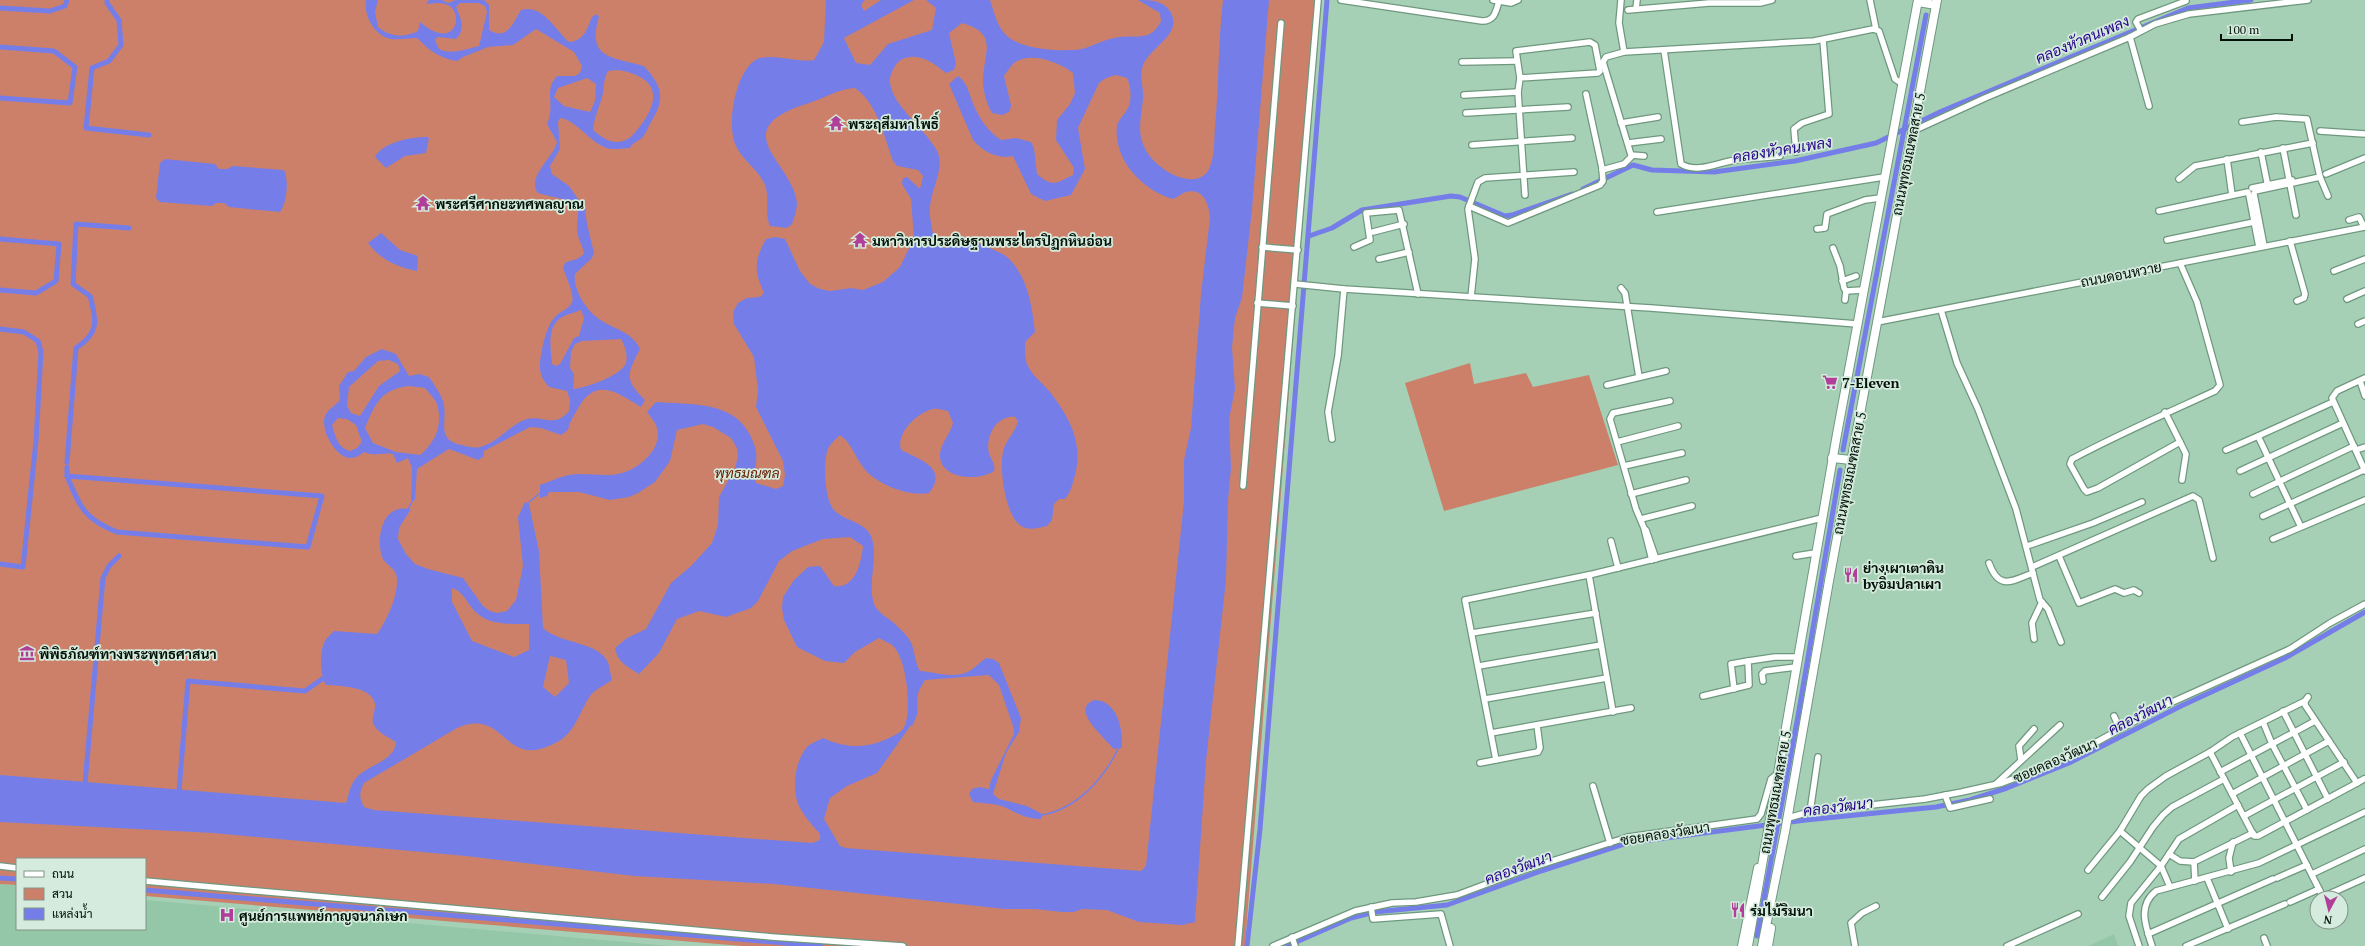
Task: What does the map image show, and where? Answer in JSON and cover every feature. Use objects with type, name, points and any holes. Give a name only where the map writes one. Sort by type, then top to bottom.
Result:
[{"type":"main road","points":[[1918,1],[1936,2]]},
{"type":"main road","name":"ถนนพุทธมณฑลสาย 5","points":[[1748,946],[1832,458],[1892,129],[1918,1]]},
{"type":"main road","name":"ถนนพุทธมณฑลสาย 5","points":[[1762,946],[1788,818],[1851,460],[1936,2]]},
{"type":"main road","points":[[1832,458],[1851,460]]},
{"type":"main road","points":[[1742,946],[1752,892],[1767,838]]},
{"type":"main road","points":[[1768,946],[1780,879],[1783,844]]},
{"type":"street","points":[[1238,946],[1318,0]]},
{"type":"street","points":[[1341,0],[1482,21],[1487,21],[1495,15],[1496,0],[1512,3],[1518,0]]},
{"type":"street","points":[[1621,0],[1619,23],[1624,52]]},
{"type":"street","points":[[1636,9],[1637,0]]},
{"type":"street","points":[[1628,10],[1708,2],[1760,2],[1772,0]]},
{"type":"street","points":[[1870,0],[1876,29],[1894,79],[1896,83],[1901,83]]},
{"type":"street","points":[[1913,131],[1985,98],[2130,37],[2139,28],[2189,14],[2308,0]]},
{"type":"street","points":[[2139,28],[2138,19],[2186,1]]},
{"type":"street","points":[[1243,486],[1281,23]]},
{"type":"street","points":[[1632,156],[1603,62],[1606,57],[1624,52],[1823,40],[1876,29]]},
{"type":"street","points":[[2130,37],[2149,106]]},
{"type":"street","points":[[1796,152],[1794,129],[1802,123],[1829,114],[1823,40]]},
{"type":"street","points":[[1520,78],[1598,73],[1600,71],[1595,45],[1590,42],[1516,51],[1516,61],[1520,78],[1518,92],[1525,195]]},
{"type":"street","points":[[1664,50],[1681,164],[1686,166],[1712,167],[1736,160],[1780,156]]},
{"type":"street","points":[[1462,62],[1516,61]]},
{"type":"street","points":[[1464,95],[1518,92]]},
{"type":"street","points":[[1469,205],[1508,223],[1600,185],[1603,181],[1602,170],[1586,94]]},
{"type":"street","points":[[1466,113],[1568,107]]},
{"type":"street","points":[[1621,123],[1658,117]]},
{"type":"street","points":[[2242,122],[2276,118],[2307,119],[2320,177],[2328,196]]},
{"type":"street","points":[[2320,131],[2365,134]]},
{"type":"street","points":[[1472,145],[1572,138]]},
{"type":"street","points":[[1628,143],[1661,139]]},
{"type":"street","points":[[2179,179],[2190,168],[2261,152],[2313,143]]},
{"type":"street","points":[[2283,148],[2296,215]]},
{"type":"street","points":[[2261,152],[2268,186]]},
{"type":"street","points":[[1602,170],[1624,164],[1632,156],[1644,156]]},
{"type":"street","points":[[2326,174],[2365,158]]},
{"type":"street","points":[[2227,159],[2232,195]]},
{"type":"street","points":[[1471,297],[1475,259],[1468,214],[1469,205],[1481,179],[1574,172]]},
{"type":"street","points":[[1657,212],[1884,177]]},
{"type":"street","points":[[2159,211],[2251,192],[2268,186],[2320,177]]},
{"type":"street","points":[[2251,192],[2262,247]]},
{"type":"street","points":[[1817,229],[1826,228],[1827,214],[1865,200],[1880,198]]},
{"type":"street","points":[[1354,246],[1370,240],[1366,213],[1397,209],[1401,212],[1418,294]]},
{"type":"street","points":[[2349,220],[2359,217],[2364,227]]},
{"type":"street","points":[[2167,240],[2257,222]]},
{"type":"street","points":[[1373,232],[1404,224]]},
{"type":"street","name":"ถนนดอนหวาย","points":[[1877,322],[2364,227]]},
{"type":"street","points":[[2290,241],[2305,294],[2304,298],[2296,301]]},
{"type":"street","points":[[1262,247],[1298,250]]},
{"type":"street","points":[[1833,248],[1840,266],[1842,280],[1846,291],[1845,300]]},
{"type":"street","points":[[1379,259],[1409,252]]},
{"type":"street","points":[[2334,271],[2365,259]]},
{"type":"street","points":[[2180,263],[2197,302],[2220,385],[2215,391],[2165,412],[2078,456],[2070,464],[2084,488],[2090,491],[2180,442]]},
{"type":"street","points":[[1842,280],[1856,276]]},
{"type":"street","points":[[1294,284],[1344,289],[1626,307],[1857,324]]},
{"type":"street","points":[[1621,288],[1625,293],[1626,307],[1639,377]]},
{"type":"street","points":[[1332,439],[1328,412],[1338,356],[1344,289]]},
{"type":"street","points":[[1846,291],[1863,290]]},
{"type":"street","points":[[2347,299],[2365,291]]},
{"type":"street","points":[[1257,303],[1293,306]]},
{"type":"street","points":[[1941,310],[1957,363],[1978,409],[2016,509],[2027,546],[2037,592],[2042,602],[2048,609],[2061,642]]},
{"type":"street","points":[[2358,324],[2365,321]]},
{"type":"street","points":[[1607,385],[1666,371]]},
{"type":"street","points":[[2263,516],[2365,470],[2333,402],[2332,396],[2337,391],[2362,379],[2365,394]]},
{"type":"street","points":[[1654,559],[1631,494],[1610,422],[1613,413],[1670,400]]},
{"type":"street","points":[[2226,450],[2333,402]]},
{"type":"street","points":[[2165,412],[2186,454],[2182,480]]},
{"type":"street","points":[[2240,471],[2343,423]]},
{"type":"street","points":[[1617,442],[1678,426]]},
{"type":"street","points":[[2258,436],[2300,526]]},
{"type":"street","points":[[2253,494],[2279,480],[2355,448],[2365,447]]},
{"type":"street","points":[[1624,466],[1682,453]]},
{"type":"street","points":[[1631,494],[1686,480]]},
{"type":"street","points":[[1989,563],[1995,576],[2006,582],[2016,580],[2059,556],[2193,496],[2199,500],[2213,558]]},
{"type":"street","points":[[2273,538],[2365,500]]},
{"type":"street","points":[[2027,546],[2093,523],[2142,502]]},
{"type":"street","points":[[1641,519],[1692,506]]},
{"type":"street","points":[[1496,760],[1492,733],[1465,600],[1589,575],[1822,518]]},
{"type":"street","points":[[1611,541],[1618,568]]},
{"type":"street","points":[[1796,556],[1815,554]]},
{"type":"street","points":[[2059,556],[2080,603],[2115,588],[2124,593],[2134,590],[2139,593]]},
{"type":"street","points":[[1589,575],[1613,712]]},
{"type":"street","points":[[2034,639],[2032,623],[2042,602]]},
{"type":"street","name":"ซอยคลองวัฒนา","points":[[1788,818],[1810,812],[1946,797],[1996,784],[2064,759],[2157,708],[2290,649],[2330,623],[2365,604]]},
{"type":"street","points":[[1472,633],[1596,613]]},
{"type":"street","points":[[1479,666],[1601,645]]},
{"type":"street","points":[[1734,689],[1731,664],[1775,657],[1798,657]]},
{"type":"street","points":[[1703,696],[1749,685],[1748,661]]},
{"type":"street","points":[[1763,681],[1762,674],[1765,671],[1796,667]]},
{"type":"street","points":[[1485,699],[1607,678]]},
{"type":"street","points":[[2088,870],[2120,831],[2140,796],[2148,789],[2166,776],[2210,752],[2240,733],[2306,699],[2305,705],[2357,783]]},
{"type":"street","points":[[1492,733],[1631,708]]},
{"type":"street","points":[[2283,711],[2292,733],[2315,778],[2328,799]]},
{"type":"street","points":[[2114,716],[2120,729]]},
{"type":"street","points":[[2220,772],[2315,721]]},
{"type":"street","points":[[2263,722],[2272,744],[2307,810]]},
{"type":"street","points":[[1480,763],[1538,752],[1540,748],[1537,725]]},
{"type":"street","points":[[1996,784],[2060,725]]},
{"type":"street","points":[[2022,760],[2019,746],[2034,729]]},
{"type":"street","points":[[2240,733],[2322,895],[2326,896],[2365,878]]},
{"type":"street","points":[[2232,794],[2329,741]]},
{"type":"street","points":[[2210,752],[2254,836],[2258,836],[2286,822],[2364,779]]},
{"type":"street","points":[[1810,812],[1818,757]]},
{"type":"street","points":[[2244,816],[2344,762]]},
{"type":"street","name":"ซอยคลองวัฒนา","points":[[1273,946],[1293,941],[1334,919],[1371,908],[1457,895],[1610,842],[1644,834],[1757,819],[1771,779],[1779,772]]},
{"type":"street","points":[[2102,897],[2140,849],[2153,827],[2163,815],[2172,807],[2224,778]]},
{"type":"street","points":[[1593,786],[1610,842]]},
{"type":"street","points":[[1946,797],[1948,806],[1952,808],[1990,799]]},
{"type":"street","points":[[2139,946],[2132,928],[2129,908],[2161,866],[2179,839],[2188,832],[2238,805]]},
{"type":"street","points":[[2152,946],[2144,913],[2148,901],[2156,891],[2259,864],[2365,812]]},
{"type":"street","points":[[2120,831],[2161,866],[2170,887]]},
{"type":"street","points":[[2169,854],[2180,861],[2194,862],[2252,833]]},
{"type":"street","points":[[2231,872],[2229,858],[2233,842]]},
{"type":"street","points":[[2312,874],[2365,849]]},
{"type":"street","points":[[2194,862],[2195,881]]},
{"type":"street","points":[[2148,934],[2307,865]]},
{"type":"street","points":[[0,866],[16,868]]},
{"type":"street","points":[[2207,878],[2228,928]]},
{"type":"street","points":[[146,881],[772,936],[903,946]]},
{"type":"street","points":[[2186,946],[2319,889]]},
{"type":"street","points":[[1855,946],[1851,923],[1862,913],[1876,906]]},
{"type":"street","points":[[1371,908],[1372,917],[1441,914],[1450,946]]},
{"type":"street","points":[[2007,946],[2078,914]]},
{"type":"street","points":[[2264,938],[2267,946]]},
{"type":"shaded area","name":"ศูนย์การแพทย์กาญจนาภิเษก","points":[[0,884],[16,885],[16,930],[146,930],[146,900],[670,946],[0,946]]},
{"type":"shaded area","points":[[2114,934],[2118,946],[2089,946]]},
{"type":"green space","name":"พุทธมณฑล","points":[[0,0],[1320,0],[1245,946],[742,946],[146,896],[146,858],[16,858],[16,885],[0,884]]},
{"type":"green space","points":[[1470,363],[1474,384],[1526,373],[1533,387],[1589,375],[1618,465],[1444,511],[1405,383]]},
{"type":"water","points":[[366,0],[378,0],[375,12],[378,27],[392,35],[408,35],[418,31],[420,22],[433,31],[442,33],[450,32],[454,27],[456,20],[455,13],[451,8],[443,3],[426,4],[429,0],[442,0],[448,3],[456,0],[484,0],[489,5],[489,30],[495,33],[505,32],[512,25],[521,10],[529,9],[542,14],[569,42],[582,37],[592,17],[597,14],[599,17],[596,31],[596,41],[599,49],[613,58],[644,66],[655,80],[660,92],[659,106],[656,114],[642,138],[634,143],[630,148],[614,149],[604,147],[571,122],[560,118],[558,122],[560,149],[550,166],[552,174],[569,186],[585,209],[594,253],[592,258],[575,274],[577,291],[594,315],[600,320],[631,337],[640,349],[632,365],[630,376],[634,387],[645,400],[641,407],[617,393],[601,390],[594,392],[587,397],[573,417],[568,430],[561,435],[541,428],[530,427],[484,451],[483,457],[478,460],[449,449],[417,469],[415,500],[411,500],[412,468],[408,458],[397,463],[393,454],[371,454],[364,452],[350,458],[344,456],[334,448],[330,442],[325,428],[325,416],[340,400],[339,386],[348,372],[354,371],[366,357],[382,349],[396,354],[409,376],[419,374],[429,377],[443,401],[445,434],[448,439],[453,442],[475,448],[480,447],[494,441],[524,420],[530,418],[547,420],[558,419],[563,417],[569,411],[570,400],[567,391],[549,387],[542,376],[540,362],[545,336],[551,322],[556,316],[571,305],[573,299],[563,267],[566,262],[577,259],[584,254],[577,231],[578,209],[577,205],[567,200],[538,193],[535,187],[535,181],[555,148],[557,142],[547,124],[550,110],[550,93],[553,82],[557,76],[575,76],[580,73],[582,66],[574,52],[536,29],[513,45],[488,47],[457,61],[451,60],[435,53],[417,38],[391,39],[380,34],[375,30],[368,18]],"holes":[[[460,3],[478,3],[485,6],[487,12],[479,46],[454,51],[444,51],[439,49],[435,40],[438,37],[456,39],[461,31],[461,19],[456,7]],[[619,70],[631,73],[641,77],[652,89],[652,105],[648,114],[633,134],[626,140],[619,142],[607,140],[593,130],[608,71]],[[587,78],[596,84],[595,101],[590,112],[564,106],[554,97],[558,88]],[[581,310],[584,318],[579,336],[574,338],[560,364],[556,366],[552,364],[550,341],[552,329],[558,320],[566,315]],[[621,339],[626,351],[626,363],[618,372],[603,380],[573,389],[574,374],[570,368],[571,352],[575,344],[582,341]],[[389,360],[398,364],[400,371],[379,386],[360,416],[351,413],[347,406],[349,387],[378,361]],[[409,386],[425,388],[437,404],[439,411],[437,432],[426,450],[420,455],[396,452],[373,443],[365,428],[380,399],[392,390]],[[338,418],[347,419],[356,425],[362,442],[357,448],[350,451],[342,447],[332,425]]]},
{"type":"water","points":[[826,0],[865,0],[861,5],[864,11],[881,0],[914,0],[844,38],[856,63],[870,65],[888,44],[932,30],[936,8],[926,0],[990,0],[996,19],[1006,35],[1022,44],[1042,49],[1054,50],[1082,49],[1110,39],[1141,36],[1152,33],[1161,21],[1160,13],[1138,0],[1160,3],[1167,7],[1170,11],[1173,20],[1173,28],[1169,35],[1150,55],[1142,69],[1141,77],[1143,96],[1140,127],[1141,139],[1146,151],[1157,164],[1179,177],[1195,179],[1204,176],[1208,171],[1213,153],[1223,0],[1269,0],[1252,209],[1242,298],[1235,318],[1232,347],[1235,389],[1229,419],[1231,468],[1228,501],[1226,580],[1206,761],[1195,922],[1182,925],[1139,922],[1107,910],[1082,909],[1074,912],[1062,912],[1035,909],[1005,909],[774,884],[634,876],[466,856],[213,833],[0,822],[0,775],[346,803],[351,786],[357,777],[391,754],[396,742],[381,733],[374,725],[373,717],[375,704],[373,698],[362,690],[326,685],[322,675],[321,657],[323,645],[334,631],[377,634],[384,623],[397,588],[397,577],[394,570],[382,557],[380,536],[384,522],[393,512],[401,509],[411,509],[399,528],[398,539],[406,554],[415,564],[463,578],[483,606],[490,611],[497,613],[507,611],[516,600],[523,566],[518,517],[525,502],[529,504],[539,551],[543,628],[558,637],[594,649],[601,653],[607,661],[612,680],[592,694],[586,702],[573,727],[565,737],[559,741],[540,749],[526,750],[515,746],[497,731],[486,725],[474,724],[457,728],[364,783],[360,795],[364,807],[374,810],[812,843],[820,840],[820,834],[802,812],[796,797],[795,782],[797,767],[803,753],[807,747],[823,738],[839,744],[863,746],[879,742],[897,734],[903,729],[906,722],[908,712],[907,688],[899,654],[893,646],[879,638],[855,652],[844,663],[825,661],[797,647],[784,620],[782,608],[783,597],[794,580],[808,567],[820,566],[834,586],[847,584],[856,574],[861,560],[863,546],[850,537],[823,539],[792,551],[779,561],[758,601],[751,608],[726,617],[699,611],[677,619],[659,653],[639,674],[621,661],[615,648],[627,638],[646,629],[671,583],[691,566],[712,543],[718,525],[719,497],[735,468],[738,456],[737,448],[731,438],[713,427],[703,424],[677,430],[670,461],[655,482],[629,497],[610,500],[579,492],[549,492],[547,496],[540,498],[540,485],[558,478],[575,474],[602,475],[622,473],[643,461],[654,449],[657,441],[658,433],[656,425],[647,412],[656,402],[701,405],[728,413],[739,421],[748,432],[755,447],[756,483],[776,489],[783,486],[785,475],[783,461],[756,407],[758,390],[754,357],[734,324],[733,312],[738,303],[747,298],[760,297],[764,293],[757,272],[757,260],[762,247],[766,239],[775,237],[785,239],[800,271],[810,284],[820,289],[830,291],[851,288],[863,290],[883,282],[900,267],[914,238],[911,199],[902,184],[903,178],[907,177],[920,189],[923,176],[918,170],[897,166],[893,161],[879,121],[863,94],[855,88],[837,92],[783,113],[770,124],[766,136],[769,148],[793,188],[797,203],[792,224],[787,228],[770,226],[767,216],[767,195],[765,185],[759,175],[742,156],[733,137],[732,114],[737,89],[747,68],[754,61],[766,57],[814,60],[824,42]],"holes":[[[962,23],[974,28],[981,33],[985,39],[987,46],[983,85],[987,102],[992,113],[1003,115],[1010,111],[1011,105],[1004,76],[1013,64],[1019,60],[1027,58],[1044,59],[1060,65],[1073,73],[1075,93],[1070,104],[1057,120],[1056,140],[1074,168],[1073,175],[1055,183],[1051,183],[1037,174],[1034,148],[1031,142],[1016,138],[1001,140],[989,130],[983,122],[975,108],[964,82],[958,76],[949,84],[973,140],[981,148],[991,154],[1002,157],[1013,156],[1031,194],[1045,201],[1071,195],[1085,169],[1078,128],[1099,83],[1106,78],[1116,75],[1127,78],[1130,89],[1129,105],[1117,126],[1117,138],[1120,150],[1132,172],[1141,181],[1162,195],[1173,199],[1183,193],[1192,191],[1201,195],[1207,203],[1210,218],[1201,294],[1191,428],[1184,460],[1184,501],[1146,866],[1141,871],[846,848],[840,846],[824,819],[830,798],[847,786],[877,773],[911,725],[912,726],[918,712],[918,693],[925,680],[989,675],[999,685],[1014,729],[1014,734],[991,780],[989,789],[980,787],[972,789],[969,794],[973,802],[1001,806],[1026,817],[1041,819],[1042,814],[1027,806],[999,799],[993,794],[1006,753],[1019,732],[1021,718],[999,663],[993,659],[986,658],[965,673],[954,675],[920,671],[910,640],[894,623],[879,612],[874,604],[872,592],[874,552],[871,536],[868,531],[860,525],[835,511],[831,506],[826,481],[826,455],[832,443],[840,435],[850,446],[863,467],[876,479],[902,491],[921,494],[929,493],[936,477],[934,471],[923,461],[901,450],[900,444],[901,437],[909,425],[920,415],[935,409],[948,411],[953,423],[941,448],[940,457],[942,465],[954,474],[962,476],[980,476],[994,471],[994,464],[988,449],[992,431],[994,427],[1005,418],[1015,417],[1018,421],[1004,448],[1002,466],[1004,490],[1007,501],[1015,520],[1024,528],[1030,529],[1047,526],[1052,520],[1054,504],[1059,499],[1065,499],[1073,482],[1076,471],[1077,449],[1072,429],[1057,401],[1047,388],[1037,379],[1026,362],[1025,342],[1035,332],[1028,292],[1020,273],[1007,257],[979,243],[965,240],[956,242],[945,248],[935,243],[930,211],[939,166],[938,153],[933,144],[906,112],[892,91],[890,80],[893,70],[898,62],[905,58],[922,58],[946,73],[954,70],[956,63],[949,33]],[[452,588],[461,593],[471,607],[483,618],[498,623],[529,624],[529,650],[514,657],[472,641],[452,602]],[[550,656],[566,660],[569,683],[555,697],[543,687]]]},
{"type":"water","points":[[429,138],[426,153],[405,156],[386,168],[375,157],[384,148],[398,141]]},
{"type":"water","points":[[165,159],[215,164],[219,169],[227,169],[233,166],[284,170],[287,185],[284,203],[280,212],[229,207],[224,203],[216,203],[212,206],[160,202],[156,198],[160,163]]},
{"type":"water","points":[[381,233],[400,250],[418,256],[417,271],[390,262],[373,249],[368,243]]},
{"type":"water","points":[[1095,700],[1109,705],[1118,718],[1122,748],[1114,749],[1091,724],[1085,710],[1088,704]]},
{"type":"waterway","points":[[0,8],[50,11],[65,6],[67,0]]},
{"type":"waterway","points":[[107,0],[107,3],[119,20],[121,45],[109,61],[92,68],[86,128],[149,135]]},
{"type":"waterway","points":[[1247,946],[1260,829],[1327,0]]},
{"type":"waterway","name":"คลองหัวคนเพลง","points":[[1583,189],[1633,165],[1652,170],[1714,172],[1795,161],[1876,143],[1942,111],[2188,8],[2251,0]]},
{"type":"waterway","points":[[1843,450],[1926,15]]},
{"type":"waterway","points":[[0,47],[54,51],[75,67],[70,103],[0,98]]},
{"type":"waterway","name":"คลองหัวคนเพลง","points":[[1309,236],[1332,228],[1362,210],[1451,196],[1460,197],[1505,216],[1512,215],[1572,194]]},
{"type":"waterway","points":[[67,462],[76,348],[89,337],[92,332],[95,319],[90,296],[73,284],[76,224],[129,228]]},
{"type":"waterway","points":[[0,239],[59,244],[56,281],[36,293],[0,290]]},
{"type":"waterway","points":[[0,329],[24,332],[38,341],[41,352],[36,441],[23,567],[0,564]]},
{"type":"waterway","points":[[67,467],[67,476]]},
{"type":"waterway","points":[[1757,936],[1798,716],[1840,470]]},
{"type":"waterway","points":[[67,476],[322,496],[308,547],[117,532],[97,522],[84,511],[67,476]]},
{"type":"waterway","points":[[528,503],[540,493]]},
{"type":"waterway","points":[[408,509],[413,500]]},
{"type":"waterway","points":[[85,784],[103,578],[109,566],[119,556]]},
{"type":"waterway","name":"คลองวัฒนา","points":[[1287,946],[1351,918],[1375,912],[1447,905],[1541,871],[1627,843],[1806,820],[1936,807],[1970,800],[2007,788],[2069,763],[2181,706],[2285,658],[2365,612]]},
{"type":"waterway","points":[[179,791],[188,681],[305,691],[322,679]]},
{"type":"waterway","points":[[1042,815],[1066,807],[1077,800],[1105,772],[1118,749]]},
{"type":"waterway","points":[[0,878],[16,879]]},
{"type":"waterway","points":[[146,890],[821,946]]},
{"type":"place","name":"พระฤสีมหาโพธิ์","points":[[836,123]]},
{"type":"place","name":"พระศรีศากยะทศพลญาณ","points":[[423,203]]},
{"type":"place","name":"มหาวิหารประดิษฐานพระไตรปิฏกหินอ่อน","points":[[860,240]]},
{"type":"place","name":"7-Eleven","points":[[1830,382]]},
{"type":"place","name":"ย่างเผาเตาดิน byอิ่มปลาเผา","points":[[1851,575]]},
{"type":"place","name":"พิพิธภัณฑ์ทางพระพุทธศาสนา","points":[[27,653]]},
{"type":"place","name":"ร่มไม้ริมนา","points":[[1738,910]]},
{"type":"place","name":"ศูนย์การแพทย์กาญจนาภิเษก","points":[[227,915]]}]
